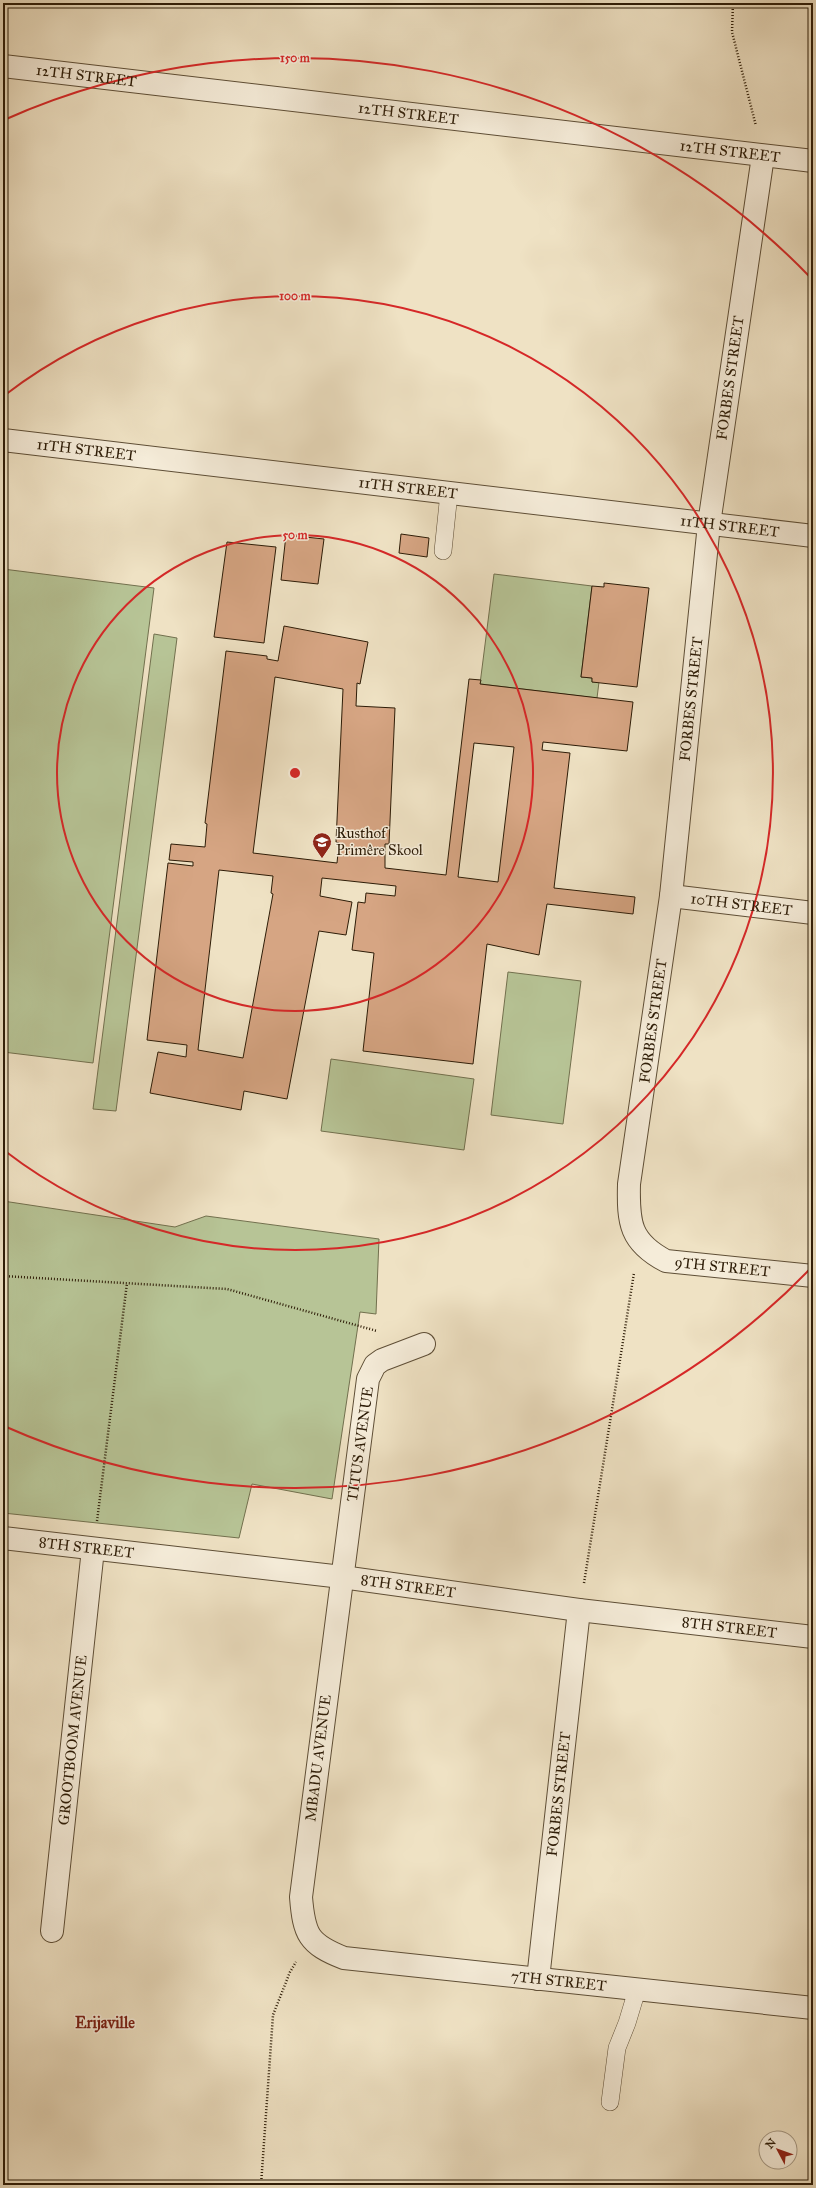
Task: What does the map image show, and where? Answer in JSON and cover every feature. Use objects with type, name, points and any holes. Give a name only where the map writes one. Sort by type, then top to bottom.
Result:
[{"type":"street","name":"12TH STREET","points":[[3,66],[813,161]]},
{"type":"street","name":"FORBES STREET","points":[[639,1241],[632,1229],[628,1213],[629,1184],[671,896],[709,524],[763,156]]},
{"type":"street","name":"11TH STREET","points":[[3,440],[813,536]]},
{"type":"street","name":"10TH STREET","points":[[671,896],[813,913]]},
{"type":"street","name":"9TH STREET","points":[[639,1241],[652,1254],[666,1261],[813,1276]]},
{"type":"street","name":"TITUS AVENUE","points":[[342,1577],[368,1379],[374,1365],[382,1360],[424,1344]]},
{"type":"street","name":"8TH STREET","points":[[3,1538],[342,1577],[579,1610],[813,1633]]},
{"type":"street","name":"GROOTBOOM AVENUE","points":[[52,1931],[93,1549]]},
{"type":"street","name":"MBADU AVENUE","points":[[311,1938],[303,1922],[300,1897],[342,1577]]},
{"type":"street","name":"FORBES STREET","points":[[538,1979],[579,1610]]},
{"type":"street","name":"7TH STREET","points":[[311,1938],[322,1950],[344,1958],[813,2008]]},
{"type":"lane","points":[[443,551],[449,493]]},
{"type":"lane","points":[[610,2102],[617,2048],[627,2024],[637,1990]]},
{"type":"path","points":[[733,3],[732,32],[763,156]]},
{"type":"path","points":[[579,1610],[639,1241]]},
{"type":"path","points":[[3,1276],[228,1288],[378,1331]]},
{"type":"path","points":[[93,1549],[127,1283]]},
{"type":"path","points":[[261,2185],[273,2015],[290,1972],[311,1938]]},
{"type":"green space","points":[[3,569],[154,588],[93,1063],[3,1052]]},
{"type":"green space","points":[[494,574],[592,586],[581,677],[592,678],[592,682],[599,682],[597,698],[480,684]]},
{"type":"green space","points":[[154,634],[177,638],[116,1111],[93,1109]]},
{"type":"green space","points":[[508,972],[581,981],[563,1124],[491,1115]]},
{"type":"green space","points":[[331,1059],[474,1079],[464,1150],[321,1131]]},
{"type":"green space","points":[[3,1201],[175,1227],[206,1216],[379,1239],[376,1314],[360,1312],[332,1499],[252,1484],[239,1538],[3,1513]]},
{"type":"building","points":[[401,534],[429,538],[427,557],[399,553]]},
{"type":"building","points":[[286,535],[324,539],[318,584],[281,580]]},
{"type":"building","points":[[227,542],[276,547],[264,643],[214,637]]},
{"type":"building","points":[[604,583],[649,588],[637,687],[592,682],[592,678],[581,677],[592,586],[604,587]]},
{"type":"building","points":[[284,626],[368,642],[360,684],[357,683],[356,706],[395,708],[389,844],[385,844],[385,868],[446,875],[469,679],[481,680],[480,684],[633,702],[627,751],[543,742],[542,750],[570,753],[554,888],[635,897],[633,914],[547,904],[539,955],[487,944],[473,1064],[363,1051],[374,953],[352,950],[358,902],[365,903],[366,893],[395,896],[396,886],[322,878],[320,896],[352,902],[346,935],[319,931],[287,1099],[244,1091],[241,1110],[150,1093],[158,1052],[186,1057],[187,1045],[147,1040],[168,863],[193,866],[193,862],[169,860],[171,844],[205,847],[207,824],[205,823],[226,651],[267,656],[267,659],[278,661]],"holes":[[[275,677],[343,689],[336,842],[339,843],[337,863],[253,853]],[[474,743],[514,747],[498,882],[458,877]],[[219,870],[273,876],[271,893],[273,894],[243,1058],[198,1050]]]},
{"type":"place","name":"Rusthof Primêre Skool","points":[[322,859]]},
{"type":"district","name":"Erijaville","points":[[105,2022]]}]
